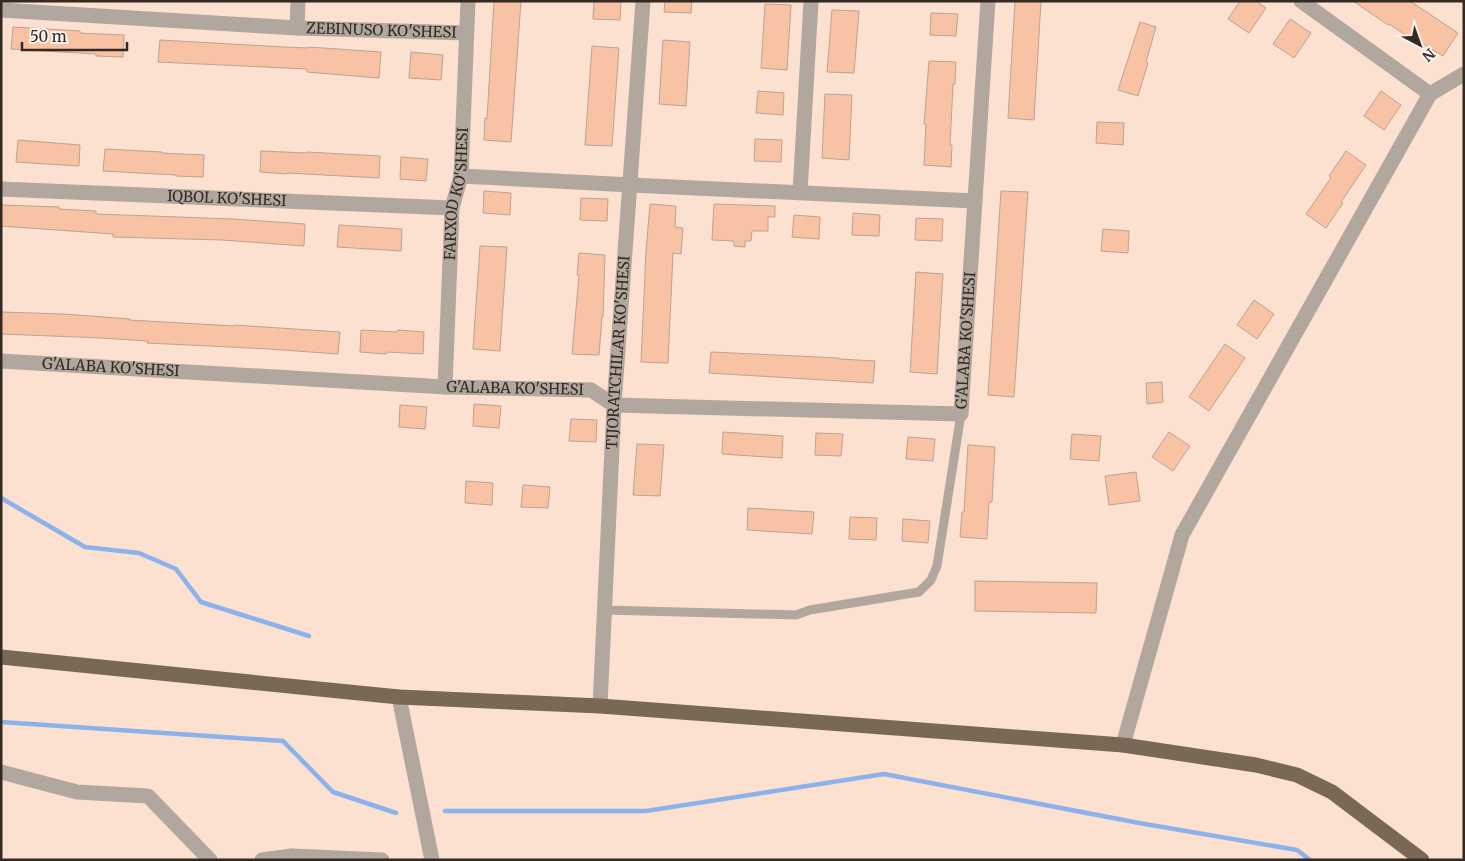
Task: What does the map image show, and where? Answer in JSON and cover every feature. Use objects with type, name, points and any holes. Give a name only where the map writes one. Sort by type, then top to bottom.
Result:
[{"type":"highway","points":[[1,657],[399,697],[600,706],[1123,745],[1256,765],[1297,775],[1332,792],[1422,860]]},
{"type":"street","name":"ZEBINUSO KO'SHESI","points":[[297,28],[298,1]]},
{"type":"street","name":"FARXOD KO'SHESI","points":[[445,387],[452,208],[461,176],[468,1]]},
{"type":"street","name":"TIJORATCHILAR KO'SHESI","points":[[600,706],[614,405],[643,1]]},
{"type":"street","points":[[800,192],[811,1]]},
{"type":"street","name":"G'ALABA KO'SHESI","points":[[1,361],[445,387],[591,390],[614,405],[961,414],[988,1]]},
{"type":"street","points":[[1301,1],[1430,94]]},
{"type":"street","name":"ZEBINUSO KO'SHESI","points":[[1,10],[297,28],[466,33]]},
{"type":"street","points":[[1123,745],[1182,535],[1430,94],[1464,74]]},
{"type":"street","points":[[461,176],[975,201]]},
{"type":"street","name":"IQBOL KO'SHESI","points":[[1,189],[452,208]]},
{"type":"street","points":[[399,697],[432,860]]},
{"type":"street","points":[[1,772],[77,792],[148,796],[210,860]]},
{"type":"street","points":[[262,860],[292,856],[382,860]]},
{"type":"lane","points":[[604,610],[796,615],[810,610],[919,592],[931,580],[937,566],[961,414]]},
{"type":"building","points":[[494,1],[521,1],[511,142],[484,140]]},
{"type":"building","points":[[594,1],[621,1],[620,20],[593,19]]},
{"type":"building","points":[[665,1],[692,1],[691,13],[664,12]]},
{"type":"building","points":[[1015,1],[1041,1],[1034,120],[1008,118]]},
{"type":"building","points":[[1240,1],[1256,1],[1266,8],[1249,33],[1228,19]]},
{"type":"building","points":[[1353,1],[1410,1],[1458,33],[1443,56],[1420,42],[1419,44]]},
{"type":"building","points":[[765,4],[791,5],[787,70],[761,68]]},
{"type":"building","points":[[832,10],[859,11],[854,73],[827,72]]},
{"type":"building","points":[[931,13],[958,14],[956,36],[930,35]]},
{"type":"building","points":[[1290,19],[1311,33],[1294,58],[1273,44]]},
{"type":"building","points":[[1140,22],[1156,27],[1138,96],[1118,90]]},
{"type":"building","points":[[13,27],[124,35],[123,57],[11,49]]},
{"type":"building","points":[[160,40],[381,52],[379,78],[307,72],[307,69],[158,62]]},
{"type":"building","points":[[663,40],[690,42],[686,106],[659,104]]},
{"type":"building","points":[[592,46],[619,48],[612,146],[585,145]]},
{"type":"building","points":[[411,52],[443,55],[441,80],[409,78]]},
{"type":"building","points":[[929,61],[956,62],[950,145],[952,145],[951,167],[924,165],[926,124],[924,124]]},
{"type":"building","points":[[758,91],[784,93],[783,115],[756,113]]},
{"type":"building","points":[[1381,91],[1401,105],[1384,130],[1364,116]]},
{"type":"building","points":[[825,94],[852,95],[849,160],[822,158]]},
{"type":"building","points":[[1097,122],[1124,123],[1123,145],[1096,143]]},
{"type":"building","points":[[755,139],[782,140],[781,162],[754,161]]},
{"type":"building","points":[[18,140],[80,145],[79,166],[16,162]]},
{"type":"building","points":[[105,149],[204,155],[203,177],[103,171]]},
{"type":"building","points":[[261,151],[380,156],[379,178],[260,172]]},
{"type":"building","points":[[1346,151],[1366,165],[1326,228],[1306,214],[1331,178],[1329,176]]},
{"type":"building","points":[[401,157],[428,159],[426,181],[400,179]]},
{"type":"building","points":[[484,191],[511,193],[510,215],[483,213]]},
{"type":"building","points":[[1001,191],[1028,192],[1014,397],[988,395]]},
{"type":"building","points":[[581,198],[608,199],[607,221],[580,220]]},
{"type":"building","points":[[650,204],[676,206],[675,227],[683,228],[681,254],[673,253],[668,363],[641,362]]},
{"type":"building","points":[[714,204],[775,206],[775,217],[768,217],[768,231],[752,231],[751,241],[745,241],[745,247],[734,246],[734,241],[712,240]]},
{"type":"building","points":[[1,205],[59,207],[59,209],[96,211],[96,214],[233,219],[305,224],[304,246],[222,240],[113,237],[113,234],[1,226]]},
{"type":"building","points":[[853,213],[880,215],[879,236],[852,235]]},
{"type":"building","points":[[794,215],[820,217],[819,239],[792,237]]},
{"type":"building","points":[[916,218],[943,219],[942,241],[915,240]]},
{"type":"building","points":[[339,225],[402,229],[401,251],[337,247]]},
{"type":"building","points":[[1103,229],[1129,231],[1128,253],[1101,251]]},
{"type":"building","points":[[480,246],[507,247],[500,351],[473,349]]},
{"type":"building","points":[[579,253],[605,255],[603,317],[599,355],[572,354],[579,275],[577,275]]},
{"type":"building","points":[[916,272],[943,274],[937,374],[910,372]]},
{"type":"building","points":[[1254,300],[1274,314],[1257,339],[1237,325]]},
{"type":"building","points":[[1,312],[63,314],[129,320],[340,332],[338,354],[147,343],[148,341],[101,338],[1,334]]},
{"type":"building","points":[[361,330],[424,332],[423,354],[360,352]]},
{"type":"building","points":[[1225,344],[1245,358],[1209,411],[1189,397]]},
{"type":"building","points":[[711,352],[875,361],[873,383],[709,373]]},
{"type":"building","points":[[1162,382],[1163,402],[1147,404],[1146,383]]},
{"type":"building","points":[[474,404],[501,406],[499,428],[473,426]]},
{"type":"building","points":[[400,405],[427,407],[425,429],[399,427]]},
{"type":"building","points":[[571,419],[597,420],[596,442],[569,441]]},
{"type":"building","points":[[723,432],[783,436],[782,458],[722,454]]},
{"type":"building","points":[[1169,432],[1190,446],[1173,471],[1152,457]]},
{"type":"building","points":[[816,433],[843,434],[841,456],[815,455]]},
{"type":"building","points":[[1072,434],[1101,436],[1099,461],[1070,459]]},
{"type":"building","points":[[908,437],[935,439],[933,461],[906,459]]},
{"type":"building","points":[[637,444],[664,445],[660,496],[633,495]]},
{"type":"building","points":[[968,445],[995,447],[992,502],[989,502],[987,539],[960,537],[962,512],[964,512]]},
{"type":"building","points":[[1136,472],[1140,501],[1109,505],[1105,476]]},
{"type":"building","points":[[466,481],[493,483],[492,505],[465,503]]},
{"type":"building","points":[[523,485],[550,487],[548,508],[521,507]]},
{"type":"building","points":[[748,508],[814,512],[812,534],[747,530]]},
{"type":"building","points":[[850,517],[877,518],[876,540],[849,539]]},
{"type":"building","points":[[903,519],[930,521],[928,543],[902,541]]},
{"type":"building","points":[[975,581],[1097,583],[1096,613],[975,611]]},
{"type":"waterway","points":[[1,498],[85,547],[139,553],[176,569],[201,602],[309,636]]},
{"type":"waterway","points":[[1,722],[283,741],[333,792],[396,813]]},
{"type":"waterway","points":[[445,811],[646,811],[884,774],[1139,823],[1297,850],[1310,860]]}]
